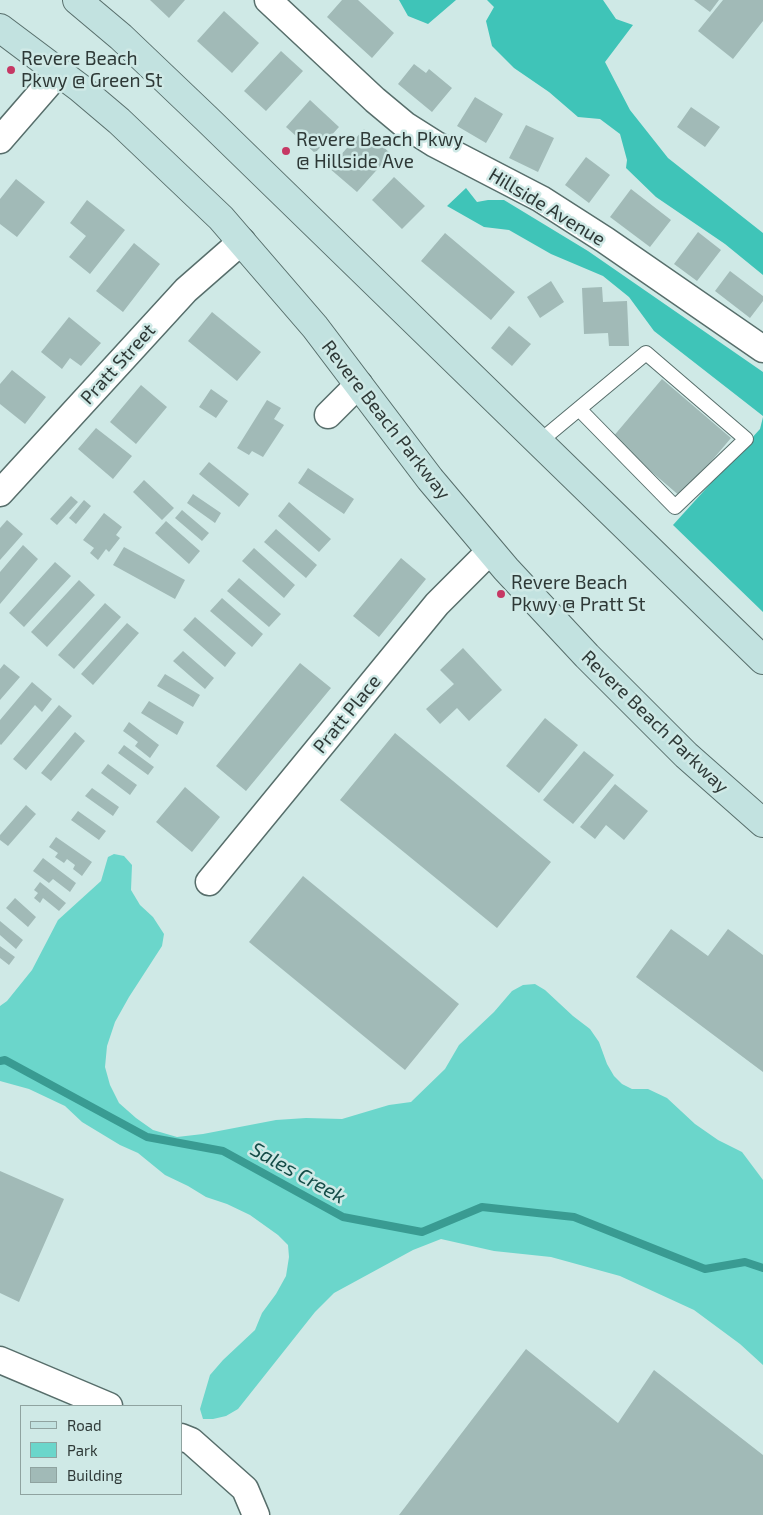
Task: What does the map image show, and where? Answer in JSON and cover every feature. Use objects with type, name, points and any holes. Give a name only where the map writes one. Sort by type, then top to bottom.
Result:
[{"type":"main road","points":[[77,0],[121,37],[180,93],[763,658]]},
{"type":"main road","name":"Revere Beach Parkway","points":[[0,28],[99,105],[221,218],[310,321],[430,479],[490,551],[587,656],[686,755],[763,823]]},
{"type":"street","name":"Hillside Avenue","points":[[268,0],[375,100],[405,125],[435,144],[541,200],[612,246],[763,350]]},
{"type":"street","points":[[0,140],[58,72]]},
{"type":"street","name":"Pratt Street","points":[[0,494],[186,290],[242,241]]},
{"type":"street","points":[[328,415],[358,384]]},
{"type":"street","name":"Pratt Place","points":[[208,882],[437,604],[490,551]]},
{"type":"street","points":[[0,1360],[107,1405]]},
{"type":"street","points":[[182,1437],[191,1441],[245,1489],[256,1515]]},
{"type":"lane","points":[[539,442],[646,353],[746,439],[675,507],[579,409]]},
{"type":"green space","points":[[114,854],[124,856],[132,865],[131,890],[140,905],[153,917],[164,934],[162,946],[115,1022],[107,1046],[105,1067],[110,1085],[119,1103],[136,1118],[153,1130],[177,1137],[276,1120],[306,1118],[342,1119],[389,1105],[411,1102],[445,1069],[459,1045],[494,1012],[512,991],[523,985],[535,984],[545,990],[590,1029],[599,1042],[607,1064],[614,1076],[622,1084],[632,1089],[648,1089],[667,1098],[695,1124],[718,1140],[742,1152],[763,1180],[763,1365],[740,1344],[694,1310],[620,1276],[551,1257],[494,1251],[441,1239],[413,1250],[334,1293],[315,1312],[238,1409],[226,1416],[203,1419],[200,1409],[210,1375],[255,1330],[262,1313],[286,1276],[289,1257],[288,1245],[278,1235],[250,1215],[206,1197],[165,1175],[138,1153],[120,1145],[82,1122],[65,1106],[29,1089],[0,1081],[0,1006],[7,1001],[32,970],[58,920],[101,881],[108,857]]},
{"type":"shaded area","points":[[399,0],[456,0],[428,24],[408,16]]},
{"type":"shaded area","points":[[487,0],[603,0],[616,19],[633,25],[605,62],[630,110],[668,158],[763,233],[763,275],[725,244],[656,197],[626,168],[627,160],[620,134],[600,119],[578,117],[549,92],[514,68],[492,46],[486,21],[494,7]]},
{"type":"shaded area","points":[[466,188],[477,202],[504,200],[588,251],[763,372],[763,416],[654,331],[629,297],[603,276],[551,254],[509,230],[484,227],[447,206]]},
{"type":"shaded area","points":[[763,417],[763,612],[673,525],[760,429]]},
{"type":"building","points":[[150,0],[185,0],[169,18]]},
{"type":"building","points":[[342,0],[358,0],[394,33],[372,58],[327,17]]},
{"type":"building","points":[[694,0],[719,0],[710,12]]},
{"type":"building","points":[[723,0],[763,0],[763,21],[733,59],[698,31]]},
{"type":"building","points":[[224,11],[259,43],[232,73],[197,41]]},
{"type":"building","points":[[281,51],[303,71],[266,111],[244,91]]},
{"type":"building","points":[[414,64],[426,73],[429,69],[452,88],[432,112],[398,84]]},
{"type":"building","points":[[475,97],[503,114],[486,143],[457,126]]},
{"type":"building","points":[[310,100],[339,127],[315,153],[286,127]]},
{"type":"building","points":[[691,107],[720,127],[705,147],[677,127]]},
{"type":"building","points":[[526,125],[554,138],[538,172],[509,158]]},
{"type":"building","points":[[364,129],[391,154],[357,192],[329,168]]},
{"type":"building","points":[[586,157],[610,175],[589,203],[565,185]]},
{"type":"building","points":[[394,177],[425,206],[402,229],[372,200]]},
{"type":"building","points":[[16,179],[45,202],[17,237],[0,224],[0,199]]},
{"type":"building","points":[[631,189],[671,220],[650,247],[610,217]]},
{"type":"building","points":[[87,200],[125,230],[90,274],[69,257],[86,236],[70,223]]},
{"type":"building","points":[[698,232],[721,250],[697,281],[674,264]]},
{"type":"building","points":[[445,233],[515,292],[491,320],[421,261]]},
{"type":"building","points":[[134,243],[160,264],[123,312],[96,291]]},
{"type":"building","points":[[730,271],[763,296],[763,301],[750,318],[715,291]]},
{"type":"building","points":[[551,281],[564,302],[540,318],[527,297]]},
{"type":"building","points":[[602,287],[603,302],[627,301],[629,346],[609,346],[608,333],[584,334],[582,288]]},
{"type":"building","points":[[212,312],[261,352],[237,381],[188,341]]},
{"type":"building","points":[[69,317],[101,343],[81,366],[70,358],[62,369],[41,352]]},
{"type":"building","points":[[509,326],[531,344],[512,366],[491,348]]},
{"type":"building","points":[[12,370],[46,397],[25,424],[0,404],[0,384]]},
{"type":"building","points":[[662,379],[731,438],[681,497],[612,438]]},
{"type":"building","points":[[141,385],[167,407],[136,444],[110,422]]},
{"type":"building","points":[[211,389],[228,401],[216,418],[199,407]]},
{"type":"building","points":[[267,400],[281,408],[274,419],[284,425],[263,457],[252,451],[249,455],[237,448]]},
{"type":"building","points":[[96,428],[132,456],[113,479],[78,449]]},
{"type":"building","points":[[209,462],[249,494],[239,507],[199,474]]},
{"type":"building","points":[[308,468],[354,499],[344,514],[298,483]]},
{"type":"building","points":[[144,480],[174,508],[162,520],[133,492]]},
{"type":"building","points":[[193,494],[221,513],[215,523],[187,503]]},
{"type":"building","points":[[71,496],[78,502],[57,525],[50,519]]},
{"type":"building","points":[[84,500],[91,506],[76,524],[69,518]]},
{"type":"building","points":[[289,502],[331,539],[319,552],[278,516]]},
{"type":"building","points":[[182,510],[209,533],[202,541],[175,518]]},
{"type":"building","points":[[104,513],[122,527],[116,535],[120,538],[109,552],[106,549],[98,560],[90,553],[94,548],[83,540]]},
{"type":"building","points":[[7,520],[23,534],[0,560],[0,528]]},
{"type":"building","points":[[166,521],[200,551],[189,564],[155,533]]},
{"type":"building","points":[[276,529],[317,565],[306,578],[264,542]]},
{"type":"building","points":[[23,545],[38,559],[0,604],[0,572]]},
{"type":"building","points":[[124,547],[185,580],[175,599],[113,565]]},
{"type":"building","points":[[254,548],[295,585],[284,598],[242,561]]},
{"type":"building","points":[[401,558],[426,579],[379,637],[353,616]]},
{"type":"building","points":[[55,562],[71,576],[24,627],[9,613]]},
{"type":"building","points":[[239,578],[281,614],[269,627],[227,591]]},
{"type":"building","points":[[79,580],[95,595],[47,647],[31,632]]},
{"type":"building","points":[[222,598],[263,634],[252,647],[210,611]]},
{"type":"building","points":[[105,603],[121,617],[74,669],[58,655]]},
{"type":"building","points":[[195,617],[236,653],[225,667],[183,630]]},
{"type":"building","points":[[127,623],[139,633],[93,685],[81,674]]},
{"type":"building","points":[[463,648],[502,690],[469,721],[457,708],[440,724],[426,709],[454,684],[440,670]]},
{"type":"building","points":[[183,651],[214,678],[205,689],[173,661]]},
{"type":"building","points":[[300,663],[331,688],[246,791],[216,766]]},
{"type":"building","points":[[4,664],[20,677],[0,700],[0,669]]},
{"type":"building","points":[[165,674],[200,695],[193,707],[157,686]]},
{"type":"building","points":[[32,682],[52,699],[42,712],[35,705],[1,745],[0,720]]},
{"type":"building","points":[[149,701],[184,722],[177,735],[141,713]]},
{"type":"building","points":[[59,705],[72,716],[26,770],[13,759]]},
{"type":"building","points":[[545,718],[578,745],[539,793],[506,766]]},
{"type":"building","points":[[129,722],[159,745],[150,758],[135,746],[138,742],[123,731]]},
{"type":"building","points":[[75,732],[85,741],[51,781],[41,773]]},
{"type":"building","points":[[395,733],[551,862],[497,928],[340,800]]},
{"type":"building","points":[[124,745],[154,767],[148,775],[118,753]]},
{"type":"building","points":[[584,751],[614,775],[573,824],[543,800]]},
{"type":"building","points":[[108,764],[137,785],[130,795],[101,773]]},
{"type":"building","points":[[615,784],[648,811],[624,840],[606,825],[595,839],[580,827]]},
{"type":"building","points":[[185,787],[220,817],[192,852],[156,822]]},
{"type":"building","points":[[92,788],[119,807],[113,816],[85,796]]},
{"type":"building","points":[[26,805],[36,814],[8,846],[0,840],[0,835]]},
{"type":"building","points":[[78,811],[106,831],[99,840],[71,820]]},
{"type":"building","points":[[56,837],[92,862],[82,876],[73,869],[75,865],[67,859],[64,863],[55,857],[58,853],[49,847]]},
{"type":"building","points":[[43,858],[76,883],[70,892],[53,879],[49,883],[33,871]]},
{"type":"building","points":[[303,876],[459,1004],[405,1070],[249,942]]},
{"type":"building","points":[[40,882],[66,903],[59,911],[43,898],[40,903],[34,898],[38,893],[34,890]]},
{"type":"building","points":[[15,898],[36,917],[28,927],[6,908]]},
{"type":"building","points":[[0,921],[23,940],[16,949],[0,935]]},
{"type":"building","points":[[671,929],[708,956],[728,929],[763,955],[763,1072],[636,977]]},
{"type":"building","points":[[0,946],[15,957],[9,965],[0,958]]},
{"type":"building","points":[[0,1171],[64,1199],[19,1302],[0,1293]]},
{"type":"building","points":[[526,1349],[618,1423],[654,1370],[763,1455],[763,1515],[399,1515]]},
{"type":"waterway","name":"Sales Creek","points":[[0,1061],[5,1060],[147,1137],[223,1151],[343,1217],[422,1232],[482,1207],[574,1217],[705,1269],[745,1262],[763,1268]]},
{"type":"place","name":"Revere Beach Pkwy @ Green St","points":[[11,70]]},
{"type":"place","name":"Revere Beach Pkwy @ Hillside Ave","points":[[286,151]]},
{"type":"place","name":"Revere Beach Pkwy @ Pratt St","points":[[501,594]]}]
